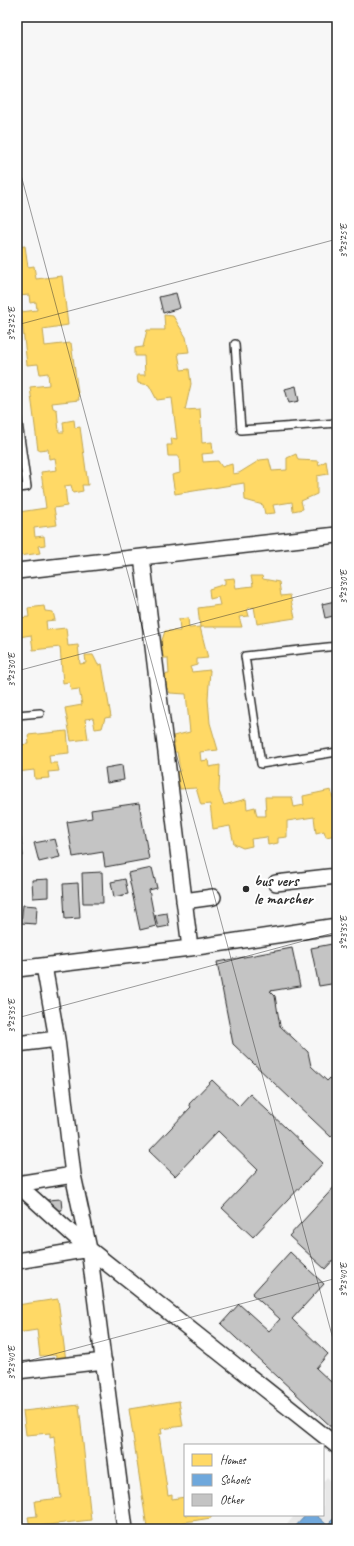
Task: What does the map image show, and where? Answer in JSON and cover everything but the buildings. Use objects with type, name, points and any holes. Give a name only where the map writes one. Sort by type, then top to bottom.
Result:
[{"type":"street","points":[[17,571],[337,535]]},
{"type":"street","points":[[142,557],[190,948]]},
{"type":"street","points":[[276,883],[337,876]]},
{"type":"street","points":[[184,901],[213,896]]},
{"type":"street","points":[[17,970],[190,948],[337,926]]},
{"type":"street","points":[[44,966],[56,1039],[73,1176],[89,1249],[125,1529]]},
{"type":"street","points":[[17,1044],[56,1039]]},
{"type":"street","points":[[73,1176],[17,1184],[89,1249],[337,1446]]},
{"type":"street","points":[[17,1261],[89,1249]]},
{"type":"street","points":[[17,1371],[104,1361]]},
{"type":"lane","points":[[234,344],[241,430],[337,422]]},
{"type":"lane","points":[[17,416],[27,487],[17,488]]},
{"type":"lane","points":[[337,646],[245,656],[261,764],[337,752]]},
{"type":"lane","points":[[17,715],[40,713]]},
{"type":"shaded area","points":[[327,1477],[337,1487],[337,1529],[283,1529],[294,1516],[324,1516],[324,1481]]},
{"type":"place","name":"bus vers le marcher","points":[[246,889]]}]
